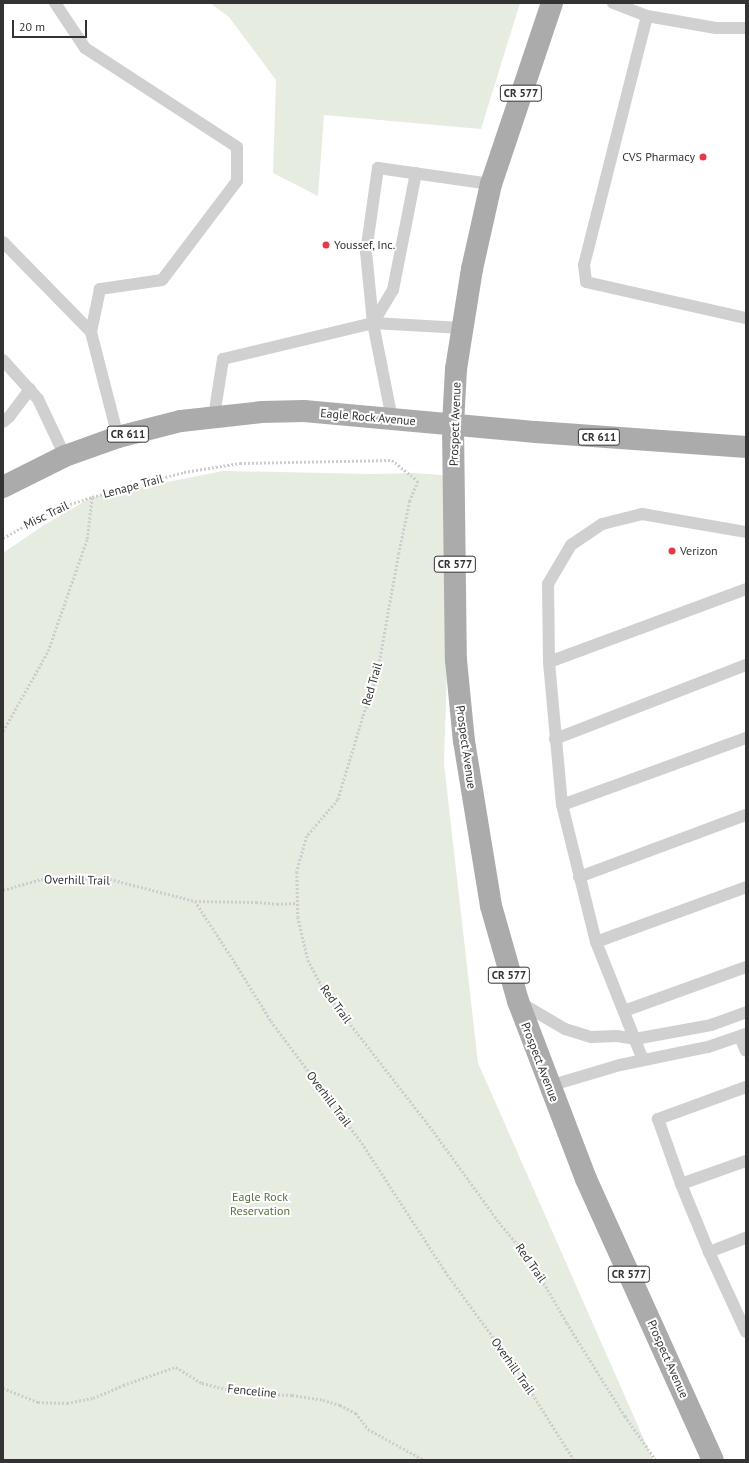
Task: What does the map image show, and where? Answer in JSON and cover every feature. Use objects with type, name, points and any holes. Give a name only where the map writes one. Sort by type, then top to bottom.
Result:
[{"type":"main road","name":"Prospect Avenue","points":[[552,3],[491,184],[472,270],[456,369],[453,424],[456,660],[464,741],[491,906],[503,954],[518,1001],[549,1086],[586,1179],[713,1460]]},
{"type":"main road","name":"Eagle Rock Avenue","points":[[4,484],[65,456],[118,437],[181,421],[214,416],[262,412],[304,411],[746,447]]},
{"type":"lane","points":[[55,3],[85,48],[237,147],[237,181],[162,280],[100,289],[91,332],[118,437]]},
{"type":"lane","points":[[613,3],[647,16],[716,28],[746,28]]},
{"type":"lane","points":[[647,16],[584,265],[586,282],[746,318]]},
{"type":"lane","points":[[392,419],[373,323],[366,252],[378,168],[491,184]]},
{"type":"lane","points":[[373,323],[393,290],[416,173]]},
{"type":"lane","points":[[3,242],[91,332]]},
{"type":"lane","points":[[214,416],[223,360],[373,323],[462,328]]},
{"type":"lane","points":[[3,360],[38,399],[65,456]]},
{"type":"lane","points":[[3,422],[9,417],[30,389]]},
{"type":"lane","points":[[643,1060],[596,942],[562,805],[549,662],[548,584],[571,545],[602,524],[642,514],[746,532]]},
{"type":"lane","points":[[549,662],[746,589]]},
{"type":"lane","points":[[555,739],[746,665]]},
{"type":"lane","points":[[562,805],[746,738]]},
{"type":"lane","points":[[579,877],[746,815]]},
{"type":"lane","points":[[596,942],[746,887]]},
{"type":"lane","points":[[624,1011],[746,967]]},
{"type":"lane","points":[[518,1001],[565,1029],[591,1036],[616,1036],[635,1039],[711,1025],[746,1012]]},
{"type":"lane","points":[[549,1086],[643,1060],[708,1047],[743,1035],[746,1052]]},
{"type":"lane","points":[[746,1087],[658,1119],[681,1184],[709,1252],[743,1314],[746,1332]]},
{"type":"lane","points":[[681,1184],[746,1162]]},
{"type":"lane","points":[[709,1252],[746,1238]]},
{"type":"path","name":"Lenape Trail","points":[[3,732],[48,651],[87,539],[92,497],[184,472],[240,463],[392,460],[418,481]]},
{"type":"path","name":"Red Trail","points":[[418,481],[410,501],[399,553],[377,676],[338,800],[307,836],[297,872],[297,903],[308,960],[324,990],[434,1132],[499,1222],[532,1262],[567,1323],[656,1460]]},
{"type":"path","name":"Misc Trail","points":[[3,538],[55,509],[92,497]]},
{"type":"path","name":"Overhill Trail","points":[[3,890],[41,879],[106,878],[195,901],[236,964],[271,1022],[362,1143],[445,1271],[522,1377],[574,1460]]},
{"type":"path","points":[[195,901],[256,902],[277,904],[297,903]]},
{"type":"path","name":"Fenceline","points":[[3,1388],[38,1402],[67,1403],[93,1398],[123,1385],[176,1367],[202,1383],[242,1393],[292,1395],[323,1400],[340,1405],[356,1413],[368,1429],[424,1460]]},
{"type":"green space","points":[[210,3],[520,3],[481,129],[324,115],[318,196],[273,173],[276,80],[229,17]]},
{"type":"green space","name":"Eagle Rock Reservation","points":[[223,471],[373,474],[415,473],[453,476],[444,764],[478,1063],[653,1460],[3,1460],[3,553],[44,525],[92,497]]},
{"type":"place","name":"CVS Pharmacy","points":[[703,157]]},
{"type":"place","name":"Youssef, Inc.","points":[[326,245]]},
{"type":"place","name":"Verizon","points":[[672,551]]}]
